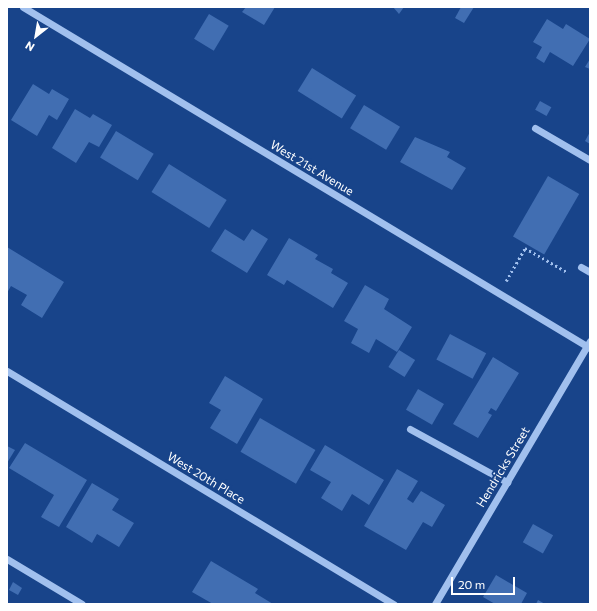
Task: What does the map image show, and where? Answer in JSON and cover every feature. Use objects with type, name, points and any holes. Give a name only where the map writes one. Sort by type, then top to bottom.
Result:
[{"type":"street","name":"West 21st Avenue","points":[[23,7],[498,293],[589,345]]},
{"type":"street","points":[[535,128],[590,160]]},
{"type":"street","points":[[581,267],[590,272]]},
{"type":"street","name":"Hendricks Street","points":[[435,604],[589,345]]},
{"type":"street","name":"West 20th Place","points":[[7,371],[394,604]]},
{"type":"street","points":[[410,429],[507,482]]},
{"type":"street","points":[[7,559],[82,604]]},
{"type":"path","points":[[498,293],[525,248],[570,274]]},
{"type":"building","points":[[246,7],[275,7],[264,25],[242,12]]},
{"type":"building","points":[[393,7],[404,7],[399,14]]},
{"type":"building","points":[[461,7],[474,7],[464,23],[455,18]]},
{"type":"building","points":[[209,14],[229,26],[214,51],[194,39]]},
{"type":"building","points":[[547,19],[563,29],[566,24],[590,39],[573,66],[550,52],[544,63],[536,58],[542,47],[533,42]]},
{"type":"building","points":[[590,59],[590,69],[585,67]]},
{"type":"building","points":[[312,68],[356,96],[342,118],[298,91]]},
{"type":"building","points":[[33,84],[49,94],[52,89],[69,99],[57,120],[49,115],[37,136],[11,120]]},
{"type":"building","points":[[540,101],[551,107],[547,116],[535,110]]},
{"type":"building","points":[[364,105],[400,127],[386,150],[350,128]]},
{"type":"building","points":[[75,109],[90,118],[93,114],[112,125],[99,147],[89,142],[76,163],[52,148]]},
{"type":"building","points":[[116,131],[154,154],[138,180],[100,158]]},
{"type":"building","points":[[590,132],[590,144],[585,141]]},
{"type":"building","points":[[415,137],[450,152],[447,157],[466,168],[452,190],[400,162]]},
{"type":"building","points":[[169,164],[227,200],[209,228],[152,192]]},
{"type":"building","points":[[548,176],[579,194],[544,255],[513,237]]},
{"type":"building","points":[[225,229],[244,241],[252,229],[268,239],[247,273],[211,251]]},
{"type":"building","points":[[289,238],[318,255],[315,259],[333,269],[331,273],[348,283],[333,308],[287,280],[284,285],[267,275]]},
{"type":"building","points":[[7,247],[64,282],[42,318],[21,305],[27,295],[11,286],[7,293]]},
{"type":"building","points":[[365,285],[389,299],[384,309],[412,327],[397,352],[376,339],[369,353],[351,343],[358,329],[344,321]]},
{"type":"building","points":[[450,334],[486,353],[473,379],[436,360]]},
{"type":"building","points":[[399,350],[415,360],[405,377],[388,367]]},
{"type":"building","points":[[493,357],[519,373],[496,411],[491,408],[488,413],[492,415],[478,438],[453,424]]},
{"type":"building","points":[[225,376],[263,399],[237,444],[210,428],[221,410],[209,403]]},
{"type":"building","points":[[418,389],[444,404],[432,425],[406,410]]},
{"type":"building","points":[[260,418],[315,450],[296,484],[240,452]]},
{"type":"building","points":[[25,443],[87,480],[59,527],[41,517],[54,495],[9,468]]},
{"type":"building","points":[[325,445],[384,480],[369,505],[352,494],[342,511],[321,498],[331,482],[310,470]]},
{"type":"building","points":[[7,446],[15,450],[7,463]]},
{"type":"building","points":[[397,469],[418,481],[407,499],[413,503],[421,491],[445,505],[432,527],[423,522],[406,550],[364,526]]},
{"type":"building","points":[[92,483],[119,499],[112,510],[134,523],[119,547],[97,534],[92,543],[66,527]]},
{"type":"building","points":[[533,524],[553,535],[543,554],[523,542]]},
{"type":"building","points":[[211,561],[258,589],[255,593],[273,604],[213,604],[192,592]]},
{"type":"building","points":[[496,575],[527,593],[521,604],[495,604],[483,597]]},
{"type":"building","points":[[13,582],[22,588],[18,595],[9,590]]},
{"type":"building","points":[[538,600],[545,604],[536,604]]}]
